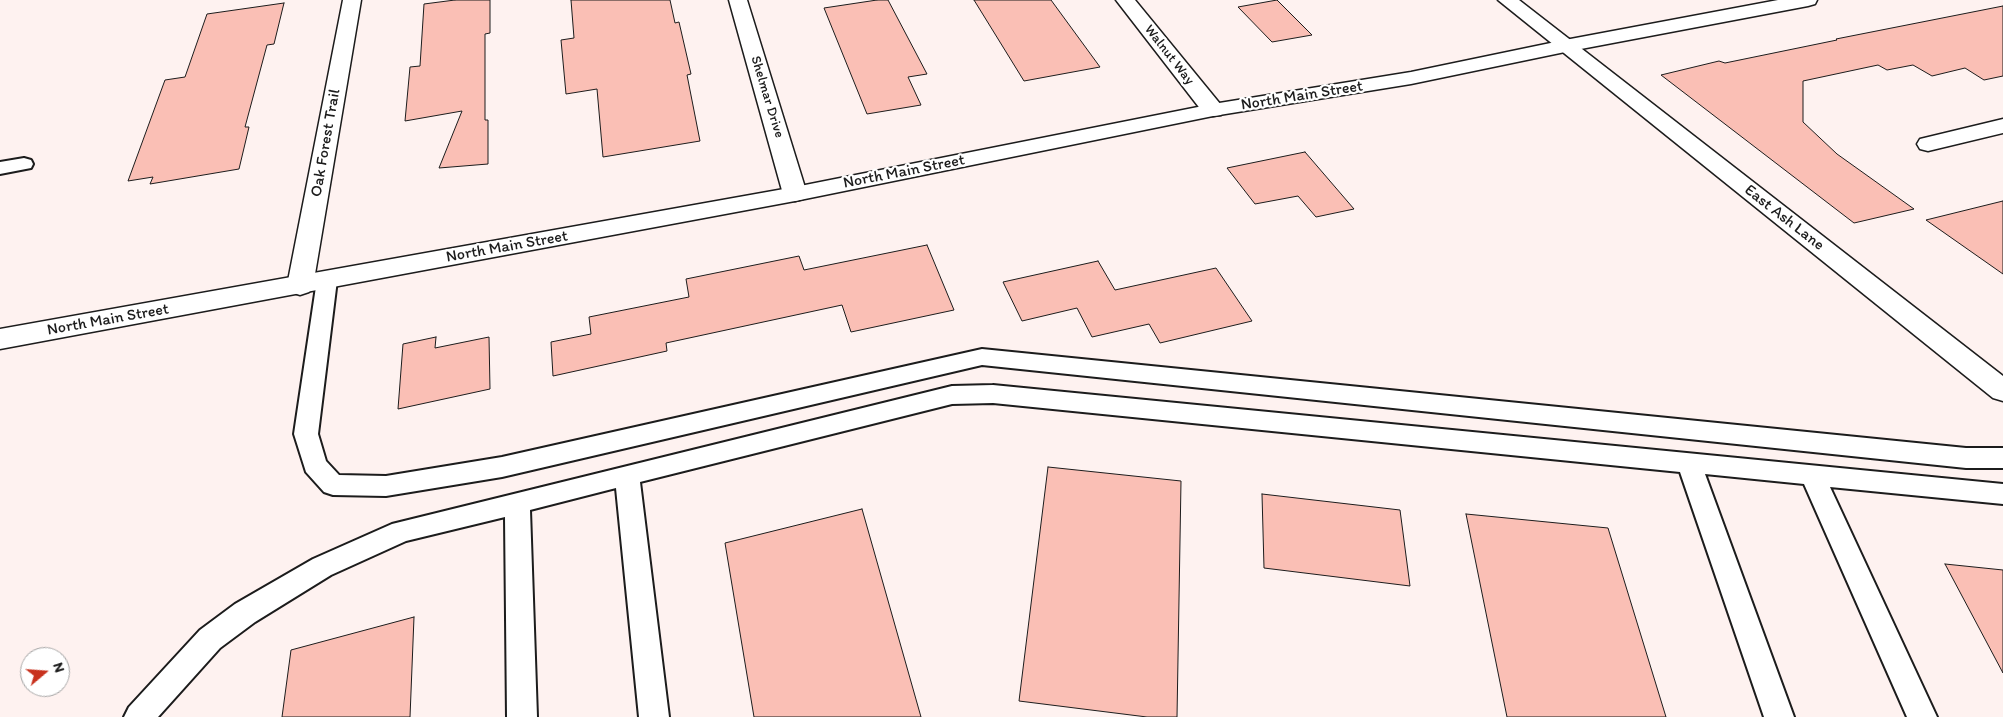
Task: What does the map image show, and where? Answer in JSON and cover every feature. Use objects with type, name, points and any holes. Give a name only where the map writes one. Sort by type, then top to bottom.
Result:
[{"type":"street","name":"Oak Forest Trail","points":[[300,286],[352,0]]},
{"type":"street","name":"Shelmar Drive","points":[[738,0],[795,194]]},
{"type":"street","name":"Walnut Way","points":[[1125,0],[1213,110]]},
{"type":"street","name":"East Ash Lane","points":[[1507,0],[2003,391]]},
{"type":"street","name":"North Main Street","points":[[0,339],[300,286],[795,194],[1213,110],[1411,78],[1565,46],[1808,0]]},
{"type":"street","points":[[1928,144],[2003,126]]},
{"type":"lane","points":[[0,168],[24,164]]},
{"type":"lane","points":[[327,280],[306,434],[315,465],[333,485],[386,486],[502,467],[982,356],[1966,458],[2003,458]]},
{"type":"lane","points":[[139,717],[210,639],[245,613],[322,567],[401,532],[952,395],[993,394],[2003,494]]},
{"type":"lane","points":[[1688,463],[1779,717]]},
{"type":"lane","points":[[1812,475],[1922,717]]},
{"type":"lane","points":[[628,476],[654,717]]},
{"type":"lane","points":[[517,504],[522,717]]},
{"type":"building","points":[[455,0],[490,0],[490,33],[485,34],[485,120],[488,120],[488,164],[439,168],[462,111],[405,121],[410,67],[420,66],[424,4]]},
{"type":"building","points":[[571,0],[670,0],[675,23],[679,22],[691,74],[687,75],[700,141],[603,157],[597,89],[566,94],[561,40],[574,38]]},
{"type":"building","points":[[888,0],[927,74],[908,77],[921,105],[867,114],[824,8]]},
{"type":"building","points":[[974,0],[1051,0],[1100,67],[1024,81]]},
{"type":"building","points":[[1277,0],[1312,35],[1272,42],[1238,7]]},
{"type":"building","points":[[284,3],[274,44],[267,45],[245,127],[249,127],[239,169],[150,184],[153,177],[128,181],[165,80],[185,77],[207,14]]},
{"type":"building","points":[[2003,6],[2003,76],[1984,80],[1965,68],[1932,76],[1913,65],[1887,70],[1878,65],[1803,81],[1803,122],[1837,154],[1914,209],[1854,223],[1661,75],[1719,61],[1725,63]]},
{"type":"building","points":[[1305,152],[1354,209],[1316,217],[1298,196],[1255,204],[1227,168]]},
{"type":"building","points":[[2003,201],[2003,274],[1926,220]]},
{"type":"building","points":[[927,245],[954,310],[851,332],[842,305],[666,343],[667,351],[553,376],[551,342],[591,334],[589,317],[689,297],[686,279],[799,256],[804,270]]},
{"type":"building","points":[[1098,261],[1115,290],[1216,268],[1252,321],[1160,343],[1149,324],[1092,337],[1077,308],[1022,321],[1003,282]]},
{"type":"building","points":[[436,337],[435,348],[489,337],[490,389],[398,409],[403,344]]},
{"type":"building","points":[[1048,467],[1181,481],[1177,717],[1147,717],[1019,701]]},
{"type":"building","points":[[1262,494],[1400,510],[1410,586],[1264,568]]},
{"type":"building","points":[[862,509],[921,717],[754,717],[725,543]]},
{"type":"building","points":[[1466,514],[1608,528],[1666,717],[1507,717]]},
{"type":"building","points":[[1945,564],[2003,570],[2003,673]]},
{"type":"building","points":[[414,617],[410,717],[282,717],[291,650]]}]
